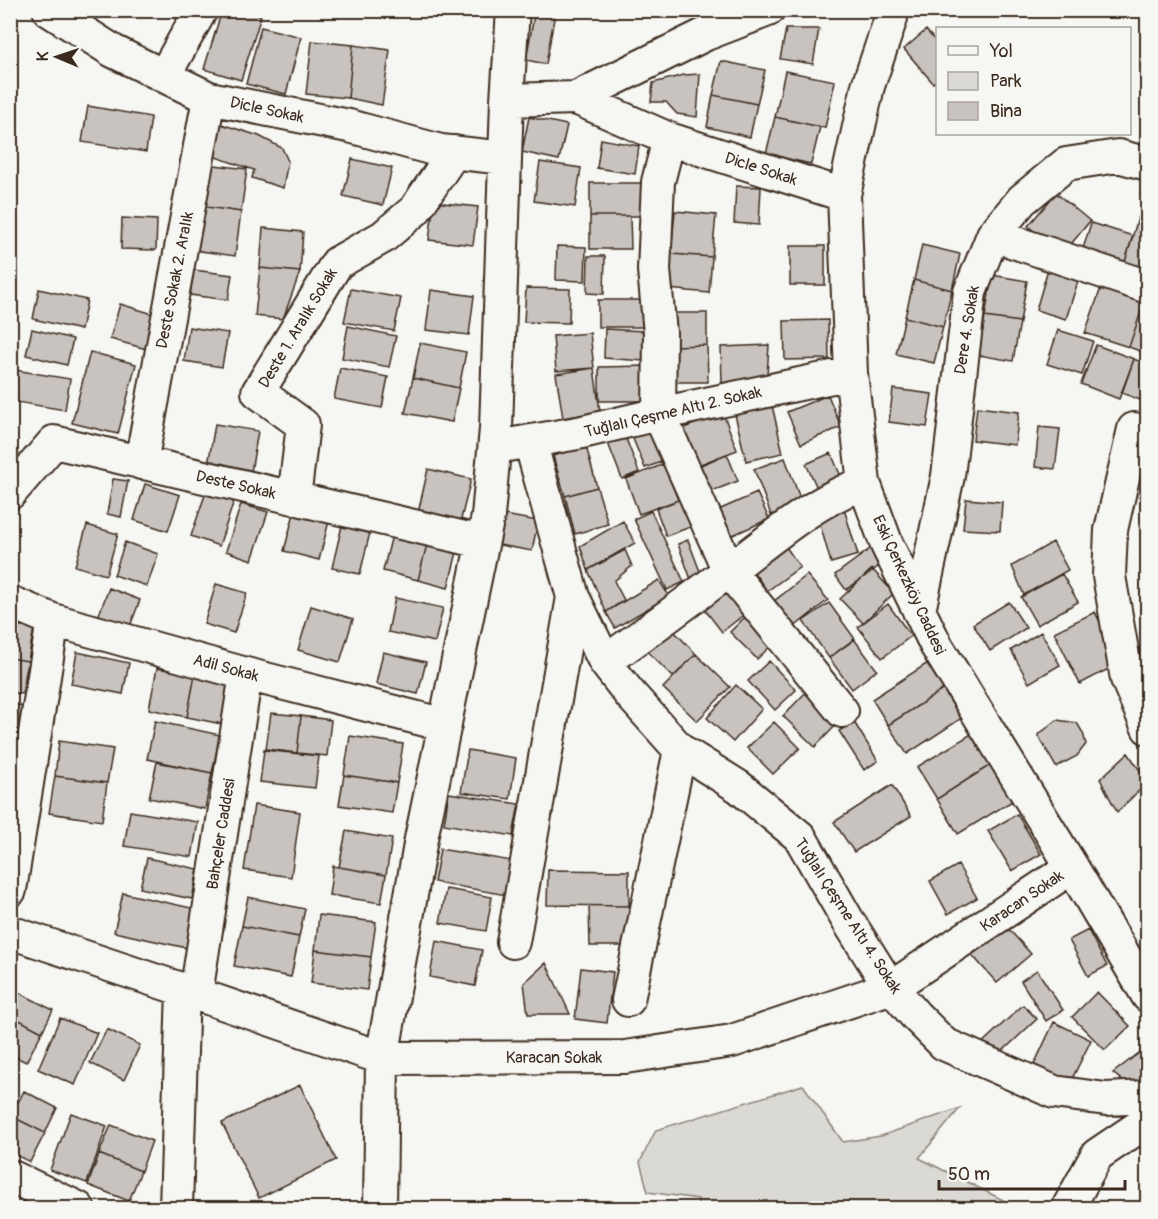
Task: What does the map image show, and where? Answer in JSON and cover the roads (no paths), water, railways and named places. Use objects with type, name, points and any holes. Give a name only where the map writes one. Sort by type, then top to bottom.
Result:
[{"type":"street","name":"Dicle Sokak","points":[[49,10],[113,51],[209,98],[349,126],[441,151],[504,158]]},
{"type":"street","points":[[164,76],[201,10]]},
{"type":"street","points":[[380,1209],[382,1058],[421,839],[488,516],[494,447],[504,158],[513,10]]},
{"type":"street","points":[[576,98],[706,34],[768,10]]},
{"type":"street","name":"Eski Çerkezköy Caddesi","points":[[892,13],[868,86],[844,195],[851,373],[864,483],[887,545],[936,645],[1148,996]]},
{"type":"street","name":"Deste Sokak 2. Aralık","points":[[141,463],[209,98]]},
{"type":"street","name":"Dicle Sokak","points":[[507,100],[576,98],[669,139],[844,195]]},
{"type":"street","points":[[669,139],[658,182],[654,270],[660,333],[659,414],[729,571],[842,711]]},
{"type":"street","name":"Deste 1. Aralık Sokak","points":[[294,498],[303,425],[258,392],[337,263],[383,237],[415,210],[454,152]]},
{"type":"street","name":"Dere 4. Sokak","points":[[919,611],[948,476],[970,292],[993,235],[1022,200],[1066,164],[1118,156],[1148,164]]},
{"type":"street","points":[[993,235],[1148,287]]},
{"type":"street","name":"Tuğlalı Çeşme Altı 2. Sokak","points":[[494,447],[578,433],[851,373]]},
{"type":"street","points":[[1141,431],[1111,530],[1109,576],[1133,637],[1127,679],[1148,728]]},
{"type":"street","name":"Tuğlalı Çeşme Altı 4. Sokak","points":[[530,441],[573,597],[605,662],[629,693],[680,750],[739,787],[800,837],[847,919],[892,987],[915,1015],[944,1044],[1054,1092],[1106,1099],[1148,1097]]},
{"type":"street","name":"Deste Sokak","points":[[10,493],[54,442],[482,542]]},
{"type":"street","points":[[605,662],[786,526],[843,491],[864,483]]},
{"type":"street","points":[[513,942],[573,597]]},
{"type":"street","name":"Adil Sokak","points":[[10,602],[53,620],[246,674],[445,725]]},
{"type":"street","points":[[10,890],[53,620]]},
{"type":"street","name":"Bahçeler Caddesi","points":[[176,1209],[190,991],[246,674]]},
{"type":"street","points":[[628,1000],[680,750]]},
{"type":"street","name":"Karacan Sokak","points":[[10,932],[190,991],[382,1058],[625,1058],[732,1041],[892,987],[1072,867]]},
{"type":"street","points":[[1068,1209],[1097,1155],[1137,1128],[1148,1126]]},
{"type":"street","points":[[10,1176],[78,1209]]}]
